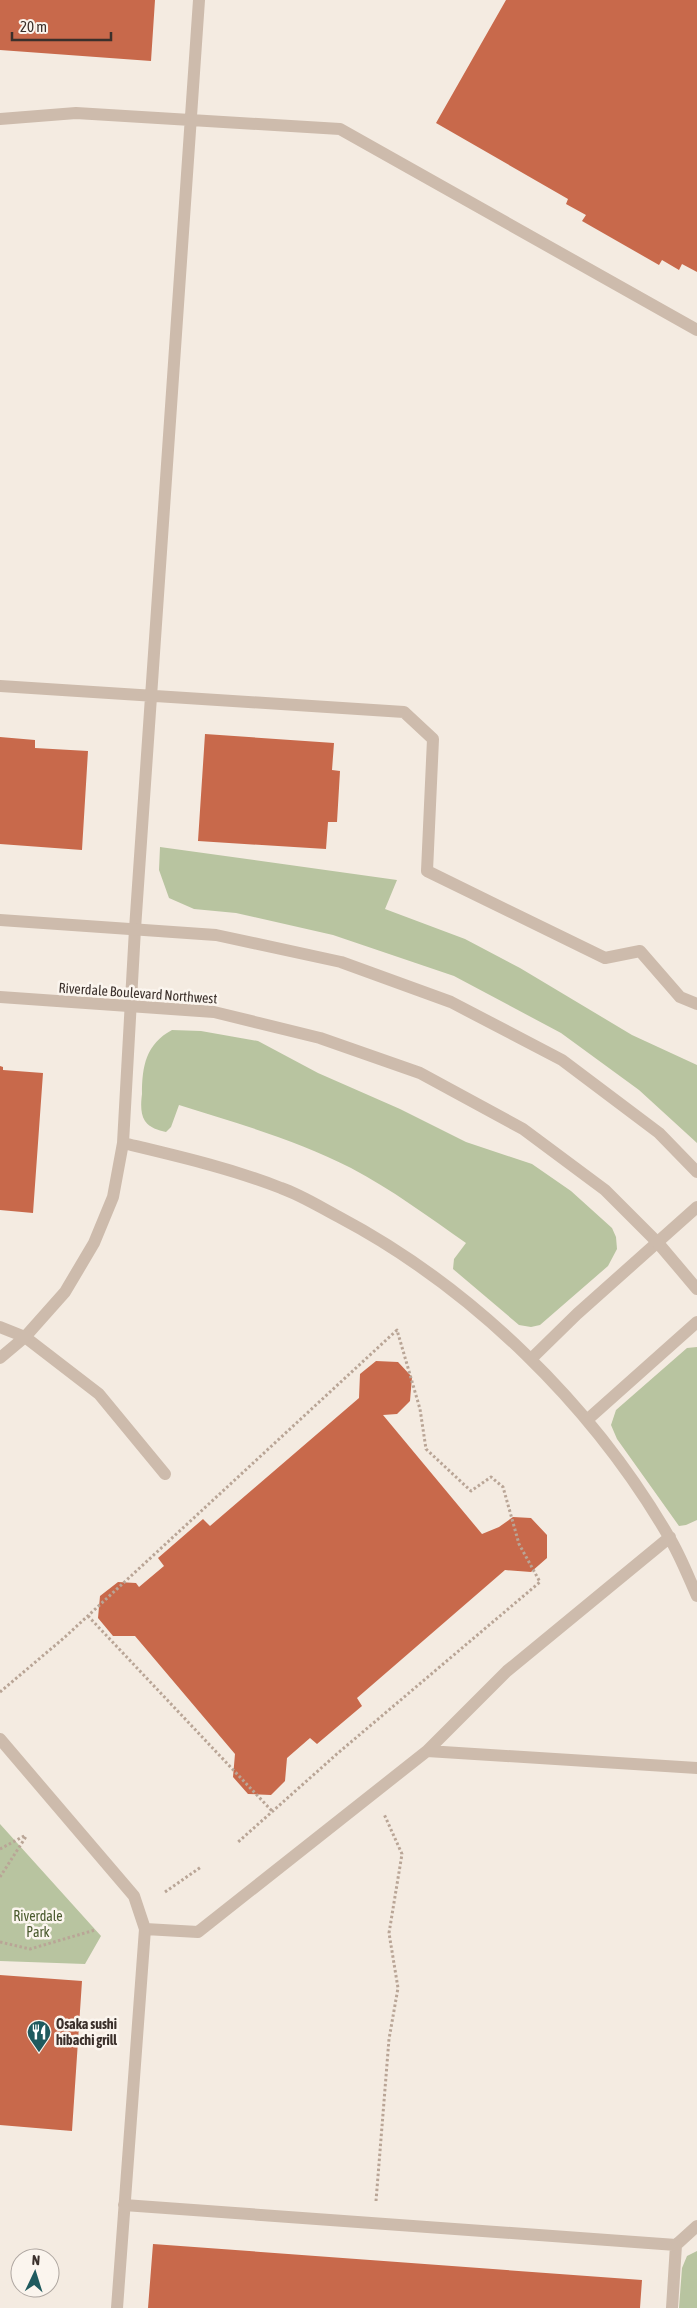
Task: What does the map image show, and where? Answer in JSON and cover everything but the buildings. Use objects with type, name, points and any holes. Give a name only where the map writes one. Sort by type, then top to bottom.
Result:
[{"type":"street","points":[[0,1358],[25,1337],[65,1292],[94,1243],[114,1197],[123,1143],[135,930],[199,0]]},
{"type":"street","points":[[0,119],[76,113],[340,129],[697,330]]},
{"type":"street","points":[[0,686],[404,712],[433,739],[427,871],[605,958],[640,951],[680,997],[697,1004]]},
{"type":"street","points":[[0,920],[216,935],[341,962],[452,1002],[562,1060],[658,1133],[697,1172]]},
{"type":"street","name":"Riverdale Boulevard Northwest","points":[[0,997],[214,1012],[320,1038],[420,1073],[523,1129],[605,1190],[658,1243],[697,1289]]},
{"type":"street","points":[[123,1143],[212,1164],[283,1188],[382,1240],[442,1283],[531,1360],[587,1420],[614,1454],[670,1538],[697,1596]]},
{"type":"street","points":[[531,1360],[577,1314],[697,1207]]},
{"type":"street","points":[[587,1420],[697,1322]]},
{"type":"street","points":[[0,1327],[25,1337],[99,1394],[165,1474]]},
{"type":"street","points":[[145,1929],[198,1932],[427,1751],[507,1671],[670,1538]]},
{"type":"street","points":[[0,1739],[134,1896],[145,1929],[117,2308]]},
{"type":"street","points":[[427,1751],[697,1768]]},
{"type":"street","points":[[124,2205],[676,2245]]},
{"type":"street","points":[[672,2308],[676,2245],[697,2226]]},
{"type":"path","points":[[0,1692],[88,1616],[397,1330],[420,1409],[426,1449],[471,1491],[491,1477],[503,1487],[519,1544],[540,1582],[237,1843]]},
{"type":"path","points":[[88,1616],[272,1811]]},
{"type":"path","points":[[374,2223],[389,2039],[398,1988],[389,1933],[402,1854],[375,1793]]},
{"type":"path","points":[[0,1849],[27,1835],[0,1878]]},
{"type":"path","points":[[165,1892],[201,1867]]},
{"type":"path","points":[[0,1942],[30,1949],[95,1930]]},
{"type":"green space","points":[[160,847],[397,880],[385,909],[465,939],[520,968],[632,1035],[697,1065],[697,1143],[639,1090],[561,1033],[454,976],[333,935],[236,913],[194,909],[169,898],[159,870]]},
{"type":"green space","points":[[172,1030],[201,1031],[258,1041],[318,1073],[400,1109],[466,1142],[532,1164],[571,1191],[612,1228],[616,1237],[617,1249],[608,1266],[540,1325],[531,1327],[519,1325],[453,1269],[454,1259],[466,1243],[424,1213],[366,1176],[330,1158],[288,1141],[179,1105],[171,1127],[166,1132],[149,1125],[143,1118],[141,1108],[145,1065],[147,1057],[156,1042]]},
{"type":"green space","points":[[697,1347],[697,1520],[679,1526],[617,1439],[611,1425],[616,1410],[687,1348]]},
{"type":"green space","name":"Riverdale Park","points":[[0,1824],[101,1936],[85,1964],[0,1961]]},
{"type":"green space","points":[[697,2251],[697,2308],[679,2308],[682,2268],[687,2256]]},
{"type":"place","name":"Osaka sushi hibachi grill","points":[[39,2053]]}]
